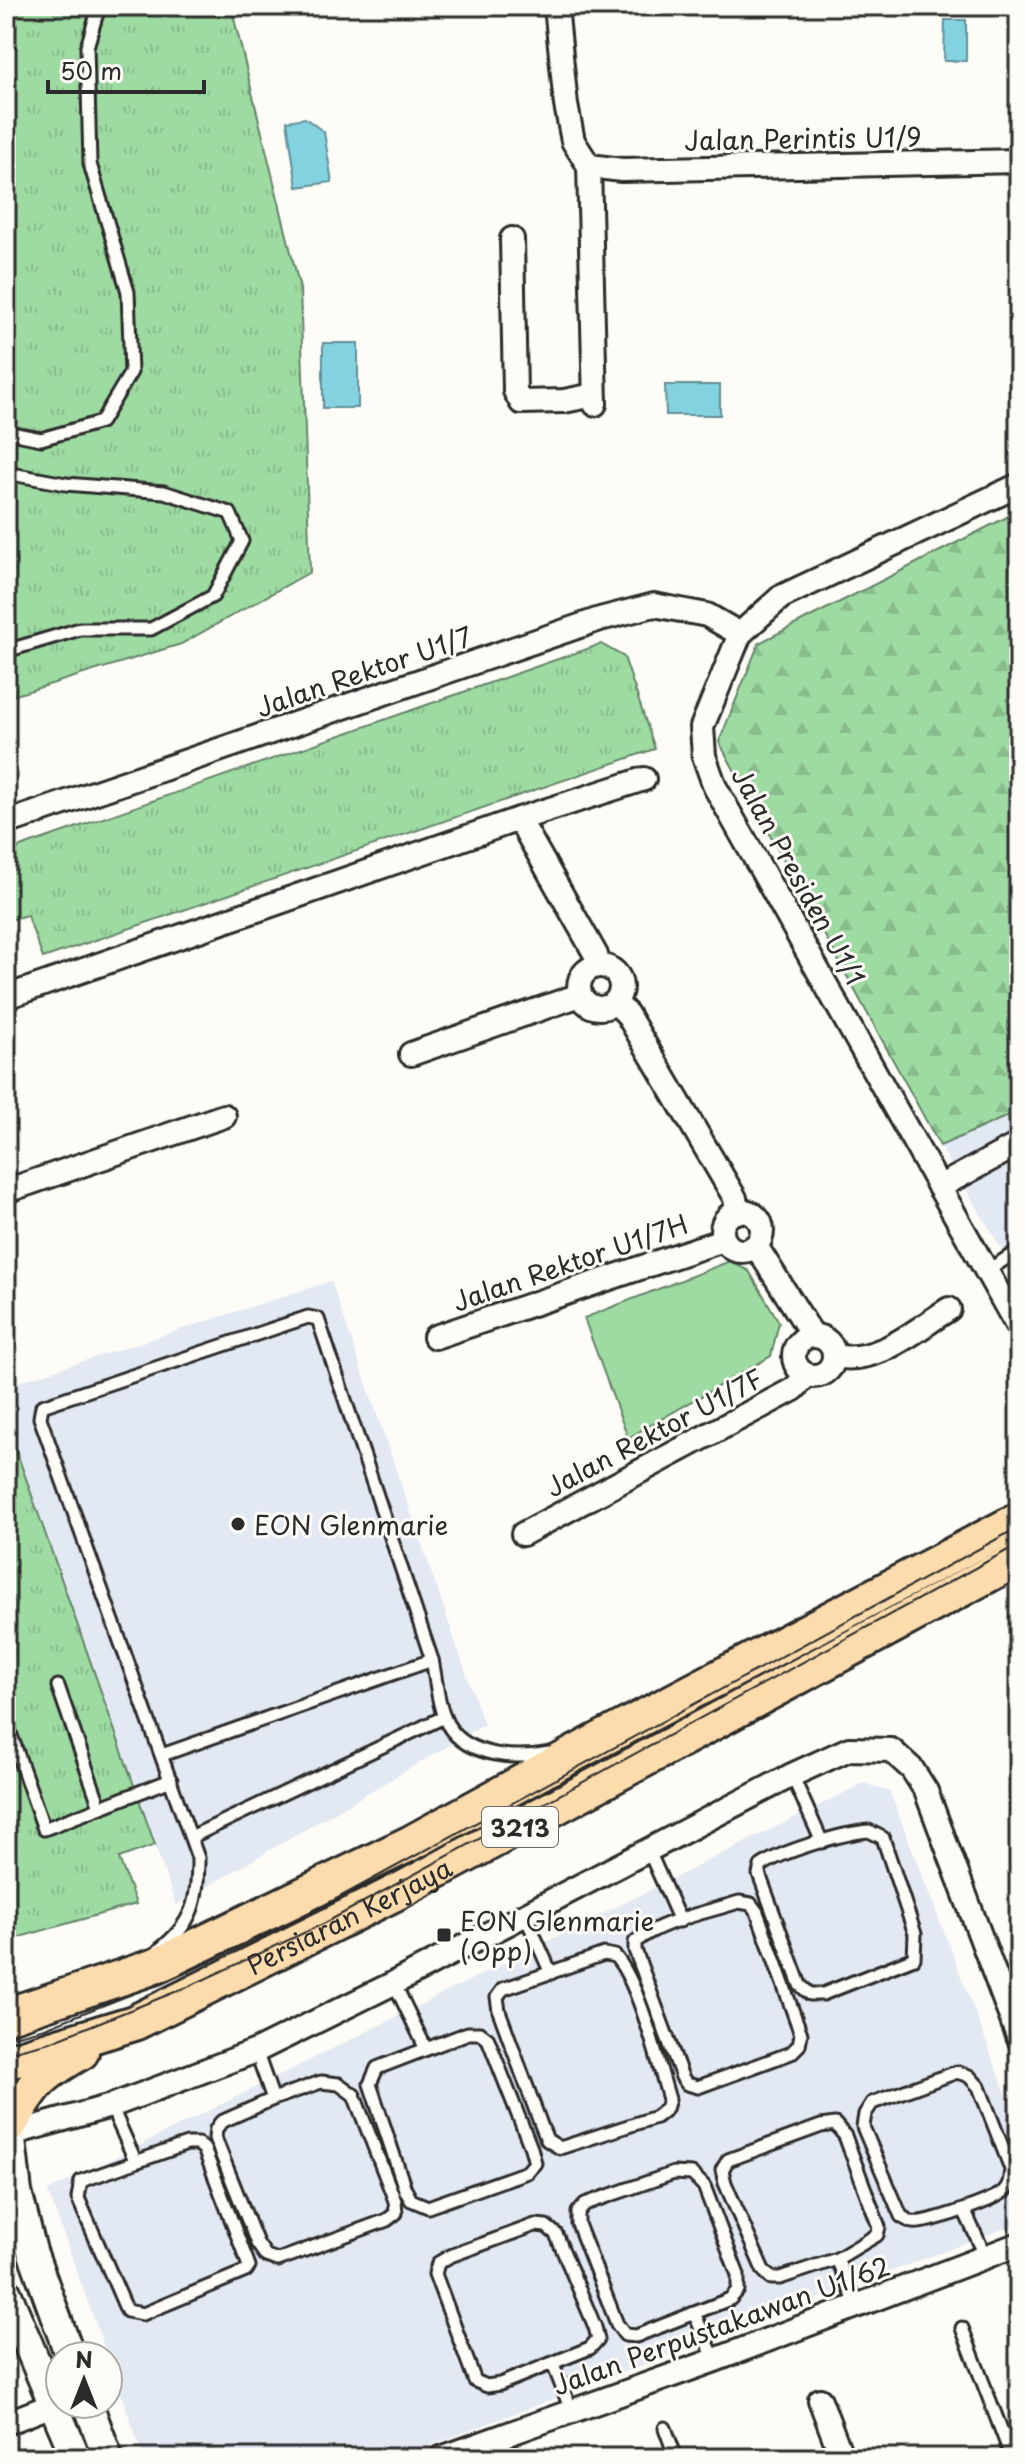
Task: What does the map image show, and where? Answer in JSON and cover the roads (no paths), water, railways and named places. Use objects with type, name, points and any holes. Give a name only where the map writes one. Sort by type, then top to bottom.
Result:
[{"type":"main road","name":"Persiaran Kerjaya","points":[[6,2016],[156,1966],[411,1843],[594,1743],[1019,1520]]},
{"type":"main road","name":"Persiaran Kerjaya","points":[[6,2062],[134,2023],[403,1889],[1019,1558]]},
{"type":"main road","points":[[6,2044],[17,2036],[77,2016],[214,1953],[317,1888]]},
{"type":"main road","points":[[9,2118],[33,2085],[51,2069],[134,2023]]},
{"type":"street","points":[[512,239],[515,391],[521,402],[595,400],[589,166],[573,141],[556,6]]},
{"type":"street","name":"Jalan Perintis U1/9","points":[[589,166],[622,170],[1019,161]]},
{"type":"street","name":"Jalan Presiden U1/1","points":[[1019,485],[781,597],[740,634],[702,727],[704,756],[715,787],[1019,1329]]},
{"type":"street","name":"Jalan Rektor U1/7","points":[[6,823],[600,619],[654,605],[707,615],[740,634]]},
{"type":"street","points":[[6,997],[519,819],[644,779]]},
{"type":"street","points":[[519,819],[596,955],[598,966]]},
{"type":"street","points":[[598,966],[610,969],[619,978],[621,991],[615,1002],[603,1008],[583,1001],[580,995],[582,976],[598,966]]},
{"type":"street","points":[[411,1054],[580,995]]},
{"type":"street","points":[[615,1002],[627,1014],[735,1198],[737,1212]]},
{"type":"street","points":[[7,1189],[224,1116]]},
{"type":"street","points":[[939,1187],[1019,1144]]},
{"type":"street","points":[[737,1212],[751,1213],[760,1222],[762,1235],[756,1246],[738,1251],[723,1240],[724,1222],[737,1212]]},
{"type":"street","name":"Jalan Rektor U1/7H","points":[[435,1337],[723,1240]]},
{"type":"street","points":[[756,1246],[813,1336]]},
{"type":"street","points":[[835,1356],[849,1359],[886,1349],[949,1309]]},
{"type":"street","points":[[813,1336],[826,1339],[835,1356],[831,1369],[820,1376],[807,1375],[797,1367],[794,1353],[800,1341],[813,1336]]},
{"type":"street","name":"Jalan Rektor U1/7F","points":[[523,1534],[794,1389],[807,1375]]},
{"type":"street","points":[[64,2340],[32,2251],[17,2192],[9,2118],[111,2106],[256,2051],[394,1983],[792,1775],[849,1749],[891,1750],[912,1769],[926,1791],[1019,2039]]},
{"type":"street","name":"Jalan Perpustakawan U1/62","points":[[441,2458],[715,2360],[1019,2244]]},
{"type":"street","points":[[6,2292],[44,2373]]},
{"type":"street","points":[[820,2400],[842,2458]]},
{"type":"street","points":[[6,2423],[44,2408]]},
{"type":"street","points":[[64,2420],[76,2458]]},
{"type":"street","points":[[94,2420],[108,2458]]},
{"type":"lane","points":[[6,432],[41,439],[101,422],[131,372],[128,292],[90,164],[87,47],[99,6]]},
{"type":"lane","points":[[6,473],[66,484],[164,492],[230,513],[242,541],[213,596],[151,629],[80,629],[6,651]]},
{"type":"lane","points":[[987,1271],[1019,1250]]},
{"type":"lane","points":[[124,1977],[170,1942],[187,1920],[198,1893],[198,1858],[40,1418],[42,1406],[308,1317],[318,1319],[432,1660],[444,1717],[457,1736],[480,1752],[540,1755],[594,1743]]},
{"type":"lane","points":[[162,1755],[432,1660]]},
{"type":"lane","points":[[58,1686],[100,1807]]},
{"type":"lane","points":[[191,1837],[444,1717]]},
{"type":"lane","points":[[6,1721],[44,1829],[171,1780]]},
{"type":"lane","points":[[792,1775],[822,1842]]},
{"type":"lane","points":[[869,1831],[883,1838],[915,1934],[916,1946],[914,1958],[823,1994],[810,1994],[800,1985],[759,1874],[761,1866],[769,1860],[822,1842],[869,1831]]},
{"type":"lane","points":[[648,1849],[680,1921]]},
{"type":"lane","points":[[739,1902],[751,1904],[781,1971],[801,2034],[799,2045],[791,2053],[698,2087],[687,2084],[635,1950],[635,1942],[642,1936],[680,1921],[739,1902]]},
{"type":"lane","points":[[525,1915],[551,1973]]},
{"type":"lane","points":[[604,1954],[615,1956],[624,1966],[669,2099],[666,2109],[656,2117],[560,2148],[547,2140],[499,2011],[497,1997],[503,1989],[551,1973],[604,1954]]},
{"type":"lane","points":[[394,1983],[426,2049]]},
{"type":"lane","points":[[468,2033],[480,2033],[488,2039],[531,2148],[535,2163],[527,2172],[428,2207],[411,2200],[370,2084],[377,2068],[426,2049],[468,2033]]},
{"type":"lane","points":[[256,2051],[273,2099]]},
{"type":"lane","points":[[957,2072],[969,2076],[979,2087],[1011,2169],[1010,2182],[1004,2192],[964,2210],[924,2222],[911,2222],[901,2216],[863,2127],[865,2114],[872,2103],[957,2072]]},
{"type":"lane","points":[[321,2082],[339,2084],[354,2095],[395,2201],[396,2213],[387,2220],[278,2260],[266,2256],[257,2243],[215,2138],[221,2122],[273,2099],[321,2082]]},
{"type":"lane","points":[[111,2106],[135,2160]]},
{"type":"lane","points":[[835,2124],[845,2136],[879,2227],[872,2241],[837,2259],[780,2278],[771,2278],[763,2270],[725,2183],[722,2170],[728,2160],[821,2126],[835,2124]]},
{"type":"lane","points":[[187,2144],[198,2144],[204,2149],[249,2260],[246,2271],[143,2314],[127,2311],[78,2198],[78,2189],[81,2181],[135,2160],[187,2144]]},
{"type":"lane","points":[[674,2173],[692,2174],[704,2186],[738,2275],[738,2290],[730,2299],[694,2313],[636,2336],[625,2335],[617,2324],[578,2224],[578,2212],[585,2204],[674,2173]]},
{"type":"lane","points":[[964,2210],[985,2255]]},
{"type":"lane","points":[[535,2225],[546,2226],[556,2234],[598,2339],[590,2348],[553,2364],[500,2384],[487,2386],[475,2381],[435,2274],[438,2263],[535,2225]]},
{"type":"lane","points":[[837,2259],[857,2306]]},
{"type":"lane","points":[[694,2313],[715,2360]]},
{"type":"lane","points":[[962,2328],[1012,2458]]},
{"type":"lane","points":[[553,2364],[571,2410]]},
{"type":"lane","points":[[665,2428],[676,2458]]},
{"type":"water","points":[[945,20],[966,20],[966,61],[944,61]]},
{"type":"water","points":[[305,118],[324,132],[332,182],[297,187],[287,121]]},
{"type":"water","points":[[323,343],[358,343],[358,408],[323,408]]},
{"type":"water","points":[[665,385],[720,385],[720,415],[666,415]]},
{"type":"tram line","points":[[6,2038],[45,2028],[186,1973],[316,1910],[1019,1527]]},
{"type":"tram line","points":[[6,2053],[50,2042],[190,1986],[325,1923],[1019,1544]]},
{"type":"place","name":"EON Glenmarie","points":[[238,1524]]},
{"type":"place","name":"EON Glenmarie (Opp)","points":[[444,1935]]}]
